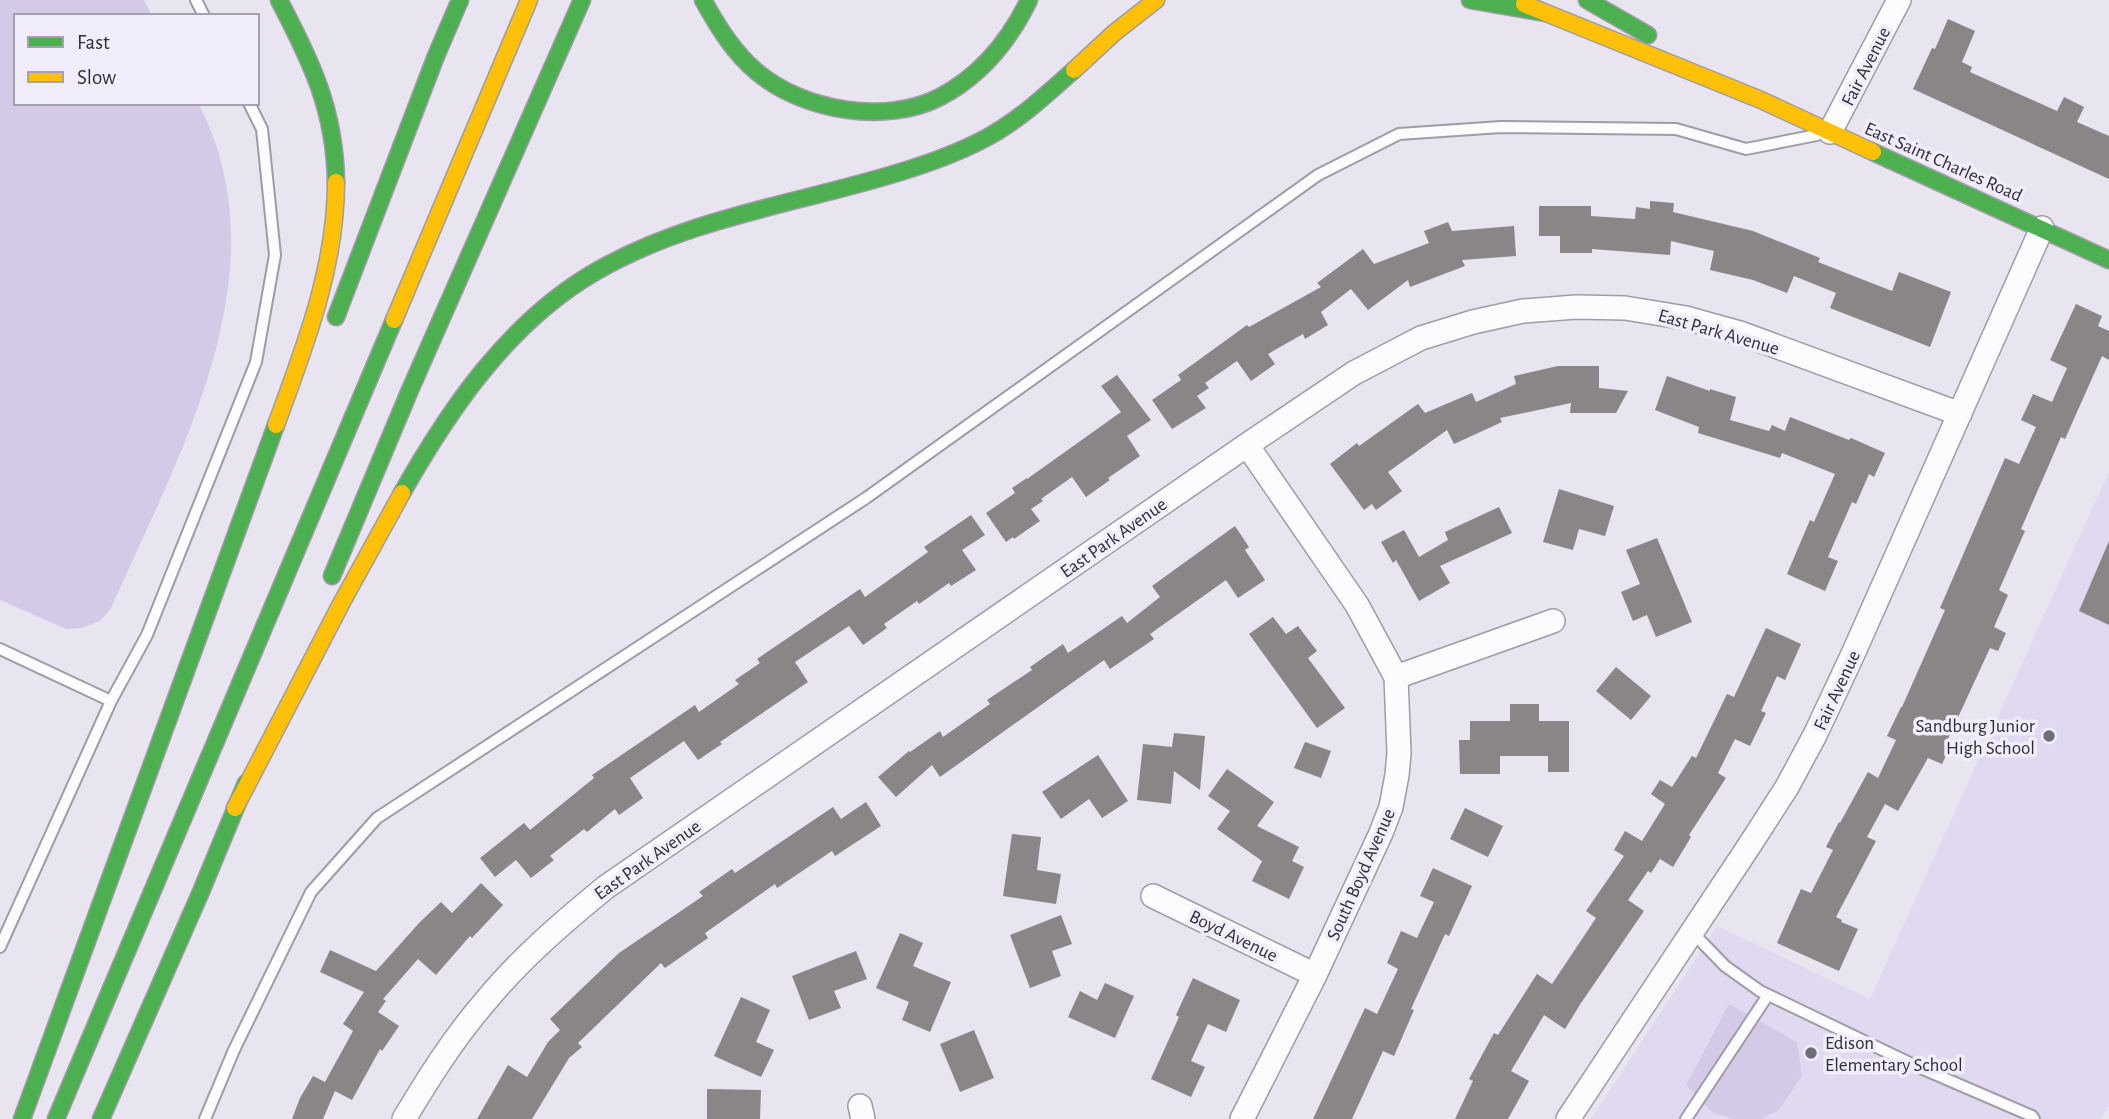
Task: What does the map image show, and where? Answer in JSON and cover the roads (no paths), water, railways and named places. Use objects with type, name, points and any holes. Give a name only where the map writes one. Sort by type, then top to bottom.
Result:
[{"type":"main road","points":[[22,1119],[308,336],[322,290],[333,237],[337,195],[334,145],[323,96],[302,44],[279,0]]},
{"type":"main road","points":[[329,334],[460,0]]},
{"type":"main road","points":[[56,1119],[529,0]]},
{"type":"main road","points":[[325,593],[410,390],[582,0]]},
{"type":"main road","points":[[703,0],[728,43],[747,64],[771,83],[800,99],[818,105],[855,111],[878,111],[936,98],[968,78],[1002,48],[1029,0]]},
{"type":"main road","points":[[235,808],[313,657],[419,463],[458,403],[489,362],[544,308],[592,274],[636,250],[676,233],[904,171],[972,146],[1004,128],[1034,106],[1106,40],[1156,0]]},
{"type":"main road","points":[[1470,0],[1545,13]]},
{"type":"main road","name":"East Saint Charles Road","points":[[1516,0],[1761,100],[2109,260]]},
{"type":"main road","name":"East Saint Charles Road","points":[[1587,0],[1761,100]]},
{"type":"main road","points":[[163,734],[303,398]]},
{"type":"main road","points":[[101,1119],[200,894],[309,631]]},
{"type":"street","name":"Fair Avenue","points":[[1830,132],[1899,0]]},
{"type":"street","name":"Fair Avenue","points":[[1568,1119],[1787,787],[1815,735],[2042,228]]},
{"type":"street","name":"East Park Avenue","points":[[404,1119],[439,1061],[484,1002],[535,948],[606,887],[1247,444],[1354,373],[1422,338],[1473,322],[1523,311],[1576,307],[1625,308],[1686,318],[1740,333],[1959,414]]},
{"type":"street","name":"South Boyd Avenue","points":[[1242,1119],[1315,975],[1381,833],[1391,807],[1399,753],[1396,677],[1357,605],[1247,444]]},
{"type":"street","points":[[1396,677],[1553,621]]},
{"type":"street","name":"Boyd Avenue","points":[[1153,896],[1315,975]]},
{"type":"lane","points":[[0,947],[111,701],[147,635],[256,362],[275,255],[262,130],[250,105]]},
{"type":"lane","points":[[205,1119],[234,1050],[311,892],[377,818],[866,498],[1318,175],[1399,134],[1501,127],[1676,129],[1746,149],[1830,132]]},
{"type":"lane","points":[[0,649],[111,701]]},
{"type":"lane","points":[[1692,932],[1725,966],[1768,995],[2034,1119]]},
{"type":"lane","points":[[1686,1119],[1768,995]]},
{"type":"place","name":"Sandburg Junior High School","points":[[2049,736]]},
{"type":"place","name":"Edison Elementary School","points":[[1811,1053]]}]
